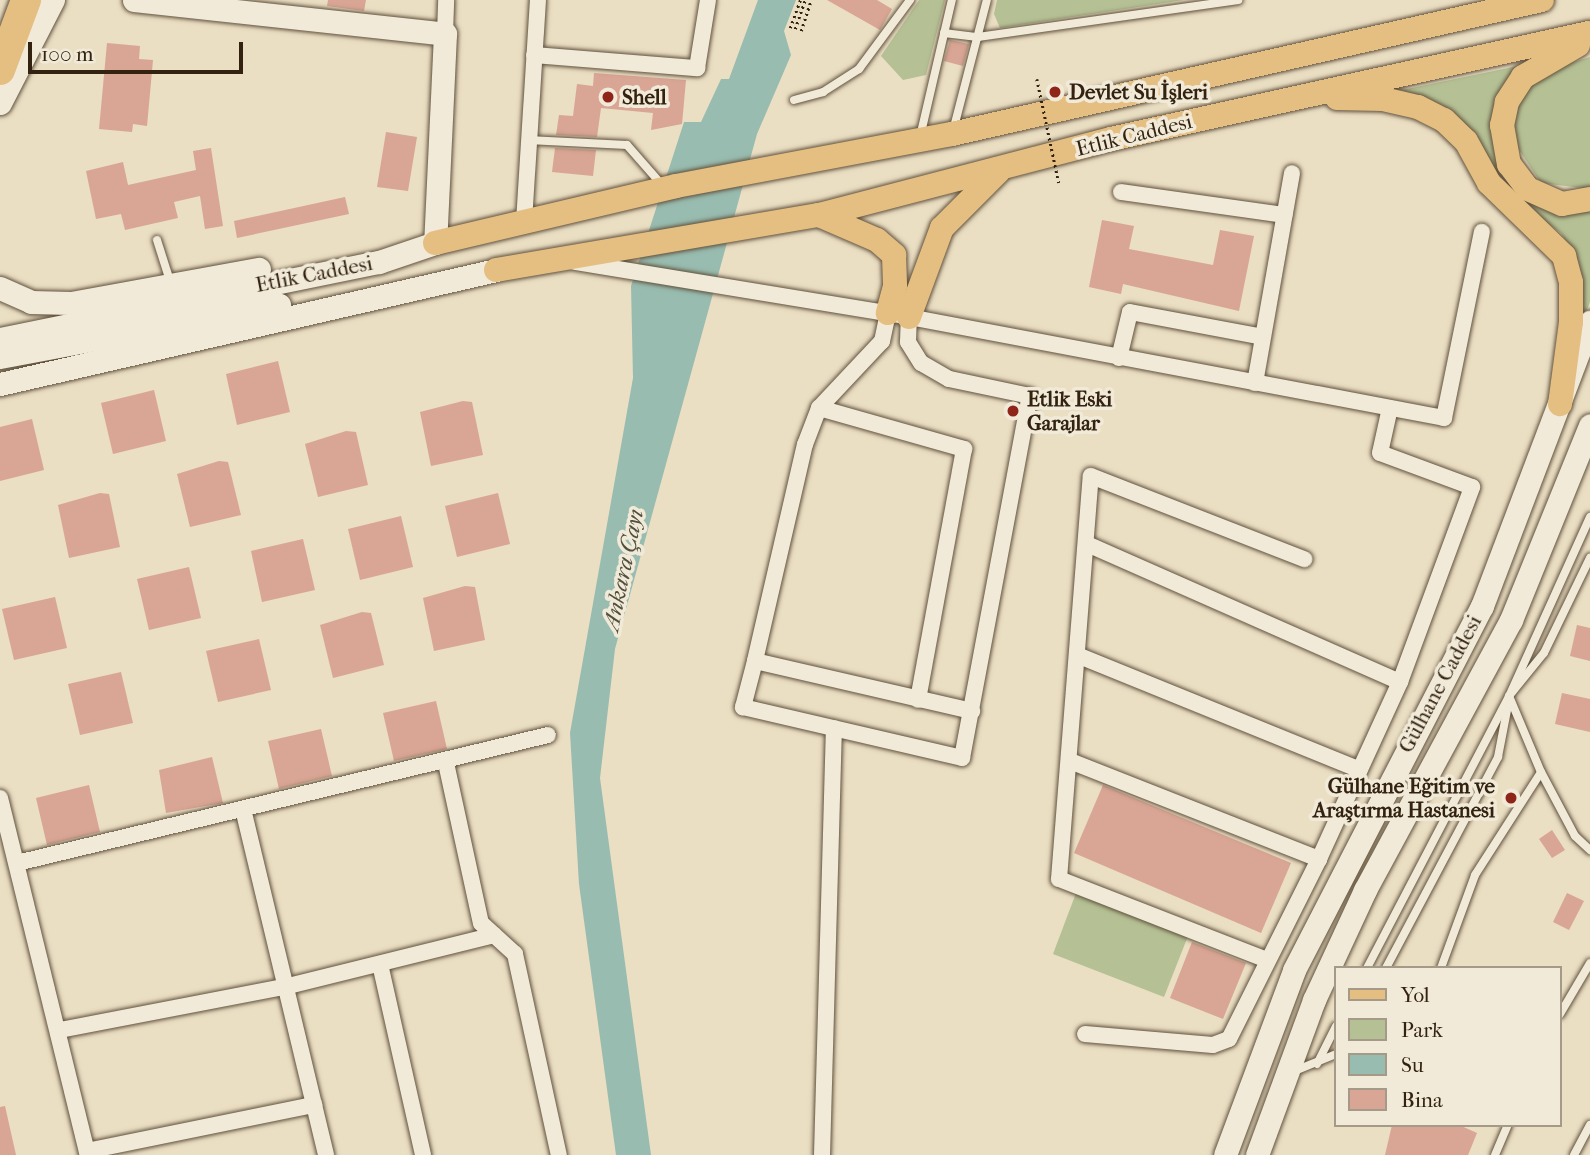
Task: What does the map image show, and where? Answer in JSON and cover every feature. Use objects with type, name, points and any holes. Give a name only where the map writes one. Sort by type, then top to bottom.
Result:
[{"type":"highway","points":[[0,51],[26,0]]},
{"type":"highway","points":[[0,70],[26,0]]},
{"type":"main road","points":[[0,103],[53,0]]},
{"type":"main road","points":[[0,288],[50,304],[435,243],[446,34],[231,5],[134,0]]},
{"type":"main road","points":[[1388,33],[1448,0]]},
{"type":"main road","name":"Etlik Caddesi","points":[[0,339],[379,262],[435,243],[665,189],[953,134],[1542,0]]},
{"type":"main road","name":"Etlik Caddesi","points":[[0,357],[428,277],[496,270],[559,259],[631,259],[761,226],[819,215],[999,172],[1111,139],[1590,33]]},
{"type":"main road","points":[[1590,40],[1523,77],[1507,102],[1502,125],[1508,164],[1528,189],[1562,204],[1590,200]]},
{"type":"main road","points":[[1294,97],[1383,99],[1418,107],[1466,141],[1489,183],[1544,231],[1569,269],[1571,322],[1560,404]]},
{"type":"main road","points":[[899,315],[942,228],[999,172]]},
{"type":"main road","points":[[819,215],[877,240],[894,255],[899,315]]},
{"type":"main road","points":[[0,384],[496,270]]},
{"type":"main road","name":"Gülhane Caddesi","points":[[1225,1155],[1294,970],[1482,606],[1590,322]]},
{"type":"main road","name":"Gülhane Caddesi","points":[[1257,1155],[1283,1076],[1365,890],[1511,620],[1590,425]]},
{"type":"street","points":[[446,0],[446,34]]},
{"type":"street","points":[[524,222],[538,0]]},
{"type":"street","points":[[534,55],[697,68],[708,0]]},
{"type":"street","points":[[1255,383],[1292,173]]},
{"type":"street","points":[[1121,192],[1284,215]]},
{"type":"street","points":[[631,259],[723,287],[899,315],[1444,418],[1482,232]]},
{"type":"street","points":[[1119,358],[1130,312],[1263,337]]},
{"type":"street","points":[[899,315],[908,342],[921,363],[949,379],[1030,396],[962,758],[743,708],[805,444],[819,408],[882,341],[899,315]]},
{"type":"street","points":[[819,408],[964,449],[918,700]]},
{"type":"street","points":[[1085,1034],[1213,1045],[1229,1039],[1319,859],[1400,682],[1472,487],[1380,453],[1390,408]]},
{"type":"street","points":[[1267,960],[1059,879],[1091,476],[1304,559]]},
{"type":"street","points":[[1087,544],[1400,682]]},
{"type":"street","points":[[1077,655],[1360,771]]},
{"type":"street","points":[[755,661],[972,711]]},
{"type":"street","points":[[822,1155],[834,728]]},
{"type":"street","points":[[17,863],[446,763],[548,735]]},
{"type":"street","points":[[1070,761],[1319,859]]},
{"type":"street","points":[[446,763],[481,923],[515,954],[559,1155]]},
{"type":"street","points":[[0,798],[60,1030],[88,1153],[314,1105]]},
{"type":"street","points":[[243,810],[288,986],[326,1155]]},
{"type":"street","points":[[60,1030],[288,986],[494,935]]},
{"type":"street","points":[[380,964],[423,1155]]},
{"type":"lane","points":[[794,100],[823,92],[859,69],[909,0]]},
{"type":"lane","points":[[919,140],[952,0]]},
{"type":"lane","points":[[953,134],[988,0]]},
{"type":"lane","points":[[944,33],[978,37],[1238,0]]},
{"type":"lane","points":[[528,140],[627,145],[665,189]]},
{"type":"lane","points":[[157,240],[171,284]]},
{"type":"lane","points":[[1368,966],[1509,696],[1590,517]]},
{"type":"lane","points":[[1387,966],[1498,757],[1509,696],[1544,653],[1590,558]]},
{"type":"lane","points":[[1509,696],[1541,772],[1576,836],[1590,850]]},
{"type":"lane","points":[[1442,966],[1475,875],[1541,772]]},
{"type":"lane","points":[[1562,1011],[1590,963]]},
{"type":"lane","points":[[1317,1064],[1334,1030]]},
{"type":"lane","points":[[1283,1076],[1334,1055]]},
{"type":"lane","points":[[1574,1155],[1590,1125]]},
{"type":"lane","points":[[1495,1155],[1507,1127]]},
{"type":"path","points":[[790,28],[800,0]]},
{"type":"path","points":[[795,29],[805,0]]},
{"type":"path","points":[[801,31],[811,0]]},
{"type":"path","points":[[1037,79],[1059,183]]},
{"type":"green space","points":[[919,0],[945,0],[926,75],[903,80],[881,56]]},
{"type":"green space","points":[[997,0],[1184,0],[1000,28],[994,14]]},
{"type":"green space","points":[[1590,57],[1590,189],[1541,183],[1514,142],[1512,115],[1523,91],[1548,70]]},
{"type":"green space","points":[[1527,64],[1498,166],[1590,208],[1590,302],[1573,346],[1576,260],[1561,233],[1522,205],[1443,109],[1402,90]]},
{"type":"green space","points":[[1076,893],[1188,936],[1164,997],[1053,954]]},
{"type":"water","name":"Ankara Çayı","points":[[758,0],[796,0],[784,31],[791,55],[757,134],[615,649],[600,778],[651,1155],[616,1155],[579,884],[570,733],[633,378],[631,286],[684,122],[701,122],[721,79],[729,79]]},
{"type":"building","points":[[328,0],[366,0],[364,11],[327,6]]},
{"type":"building","points":[[827,0],[877,0],[892,9],[880,30]]},
{"type":"building","points":[[950,40],[969,44],[963,66],[944,61]]},
{"type":"building","points":[[107,43],[140,46],[139,59],[153,60],[147,126],[133,124],[132,132],[99,129]]},
{"type":"building","points":[[594,73],[686,80],[682,124],[651,130],[653,113],[601,108],[597,137],[556,135],[559,115],[573,116],[577,84],[593,86]]},
{"type":"building","points":[[386,132],[417,137],[408,191],[377,187]]},
{"type":"building","points":[[211,148],[223,226],[205,229],[200,196],[174,202],[178,218],[125,230],[121,214],[96,219],[86,171],[123,162],[128,185],[196,170],[193,151]]},
{"type":"building","points":[[555,148],[596,150],[593,176],[552,172]]},
{"type":"building","points":[[345,197],[349,214],[237,238],[234,221]]},
{"type":"building","points":[[1102,220],[1134,226],[1129,249],[1213,265],[1220,230],[1254,236],[1239,311],[1123,284],[1121,294],[1089,287]]},
{"type":"building","points":[[278,361],[290,412],[237,425],[226,374]]},
{"type":"building","points":[[154,390],[166,441],[113,454],[101,403]]},
{"type":"building","points":[[463,401],[472,402],[483,455],[431,466],[420,412]]},
{"type":"building","points":[[32,419],[44,470],[0,481],[0,427]]},
{"type":"building","points":[[346,431],[356,432],[368,485],[318,497],[305,444]]},
{"type":"building","points":[[219,461],[228,462],[241,515],[190,527],[177,474]]},
{"type":"building","points":[[100,493],[109,494],[120,547],[69,558],[58,505]]},
{"type":"building","points":[[498,493],[510,544],[457,557],[445,506]]},
{"type":"building","points":[[401,516],[413,567],[360,580],[348,529]]},
{"type":"building","points":[[303,539],[315,590],[262,602],[251,551]]},
{"type":"building","points":[[189,567],[201,618],[149,630],[137,579]]},
{"type":"building","points":[[465,586],[475,587],[485,640],[434,651],[423,598]]},
{"type":"building","points":[[55,597],[67,648],[14,660],[2,609]]},
{"type":"building","points":[[362,612],[371,613],[384,665],[333,678],[320,625]]},
{"type":"building","points":[[1577,625],[1590,628],[1590,661],[1570,656]]},
{"type":"building","points":[[259,639],[271,690],[218,702],[206,651]]},
{"type":"building","points":[[121,672],[133,723],[80,735],[68,684]]},
{"type":"building","points":[[1562,693],[1590,699],[1590,732],[1555,724]]},
{"type":"building","points":[[436,701],[447,749],[394,761],[383,713]]},
{"type":"building","points":[[321,729],[332,776],[279,789],[268,741]]},
{"type":"building","points":[[212,757],[223,803],[166,813],[159,770]]},
{"type":"building","points":[[89,785],[100,832],[47,845],[36,798]]},
{"type":"building","points":[[1103,785],[1291,863],[1261,933],[1074,853]]},
{"type":"building","points":[[1552,830],[1565,850],[1552,858],[1539,839]]},
{"type":"building","points":[[1567,893],[1584,901],[1569,930],[1553,922]]},
{"type":"building","points":[[1192,942],[1246,963],[1223,1019],[1170,998]]},
{"type":"building","points":[[5,1106],[16,1155],[0,1155],[0,1107]]},
{"type":"building","points":[[1392,1127],[1464,1127],[1477,1133],[1468,1155],[1385,1155]]},
{"type":"place","name":"Devlet Su İşleri","points":[[1055,92]]},
{"type":"place","name":"Shell","points":[[608,97]]},
{"type":"place","name":"Etlik Eski Garajlar","points":[[1013,411]]},
{"type":"place","name":"Gülhane Eğitim ve Araştırma Hastanesi","points":[[1511,798]]}]
